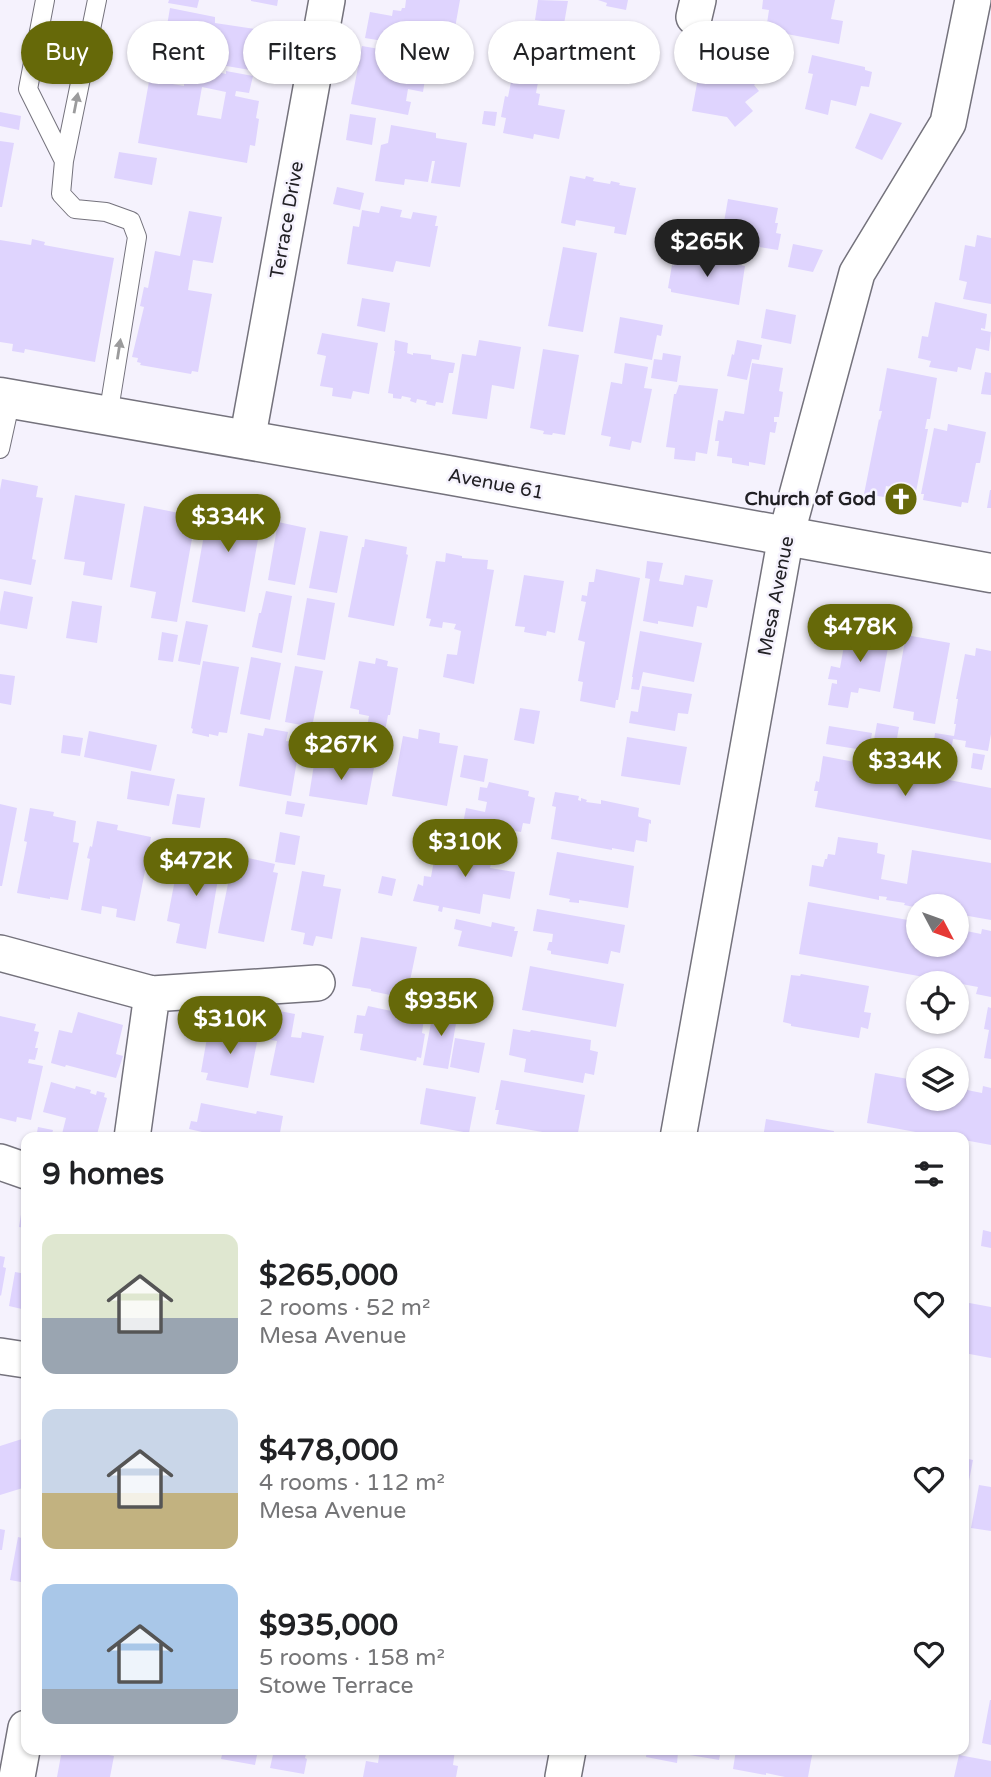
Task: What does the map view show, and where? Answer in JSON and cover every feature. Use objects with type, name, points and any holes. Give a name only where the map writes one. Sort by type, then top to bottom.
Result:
[{"type":"street","name":"Terrace Drive","points":[[247,441],[327,0]]},
{"type":"street","name":"Mesa Avenue","points":[[679,1132],[786,536],[857,273],[948,123],[973,0]]},
{"type":"street","name":"Avenue 61","points":[[5,398],[991,573]]},
{"type":"street","points":[[0,953],[152,994],[317,983]]},
{"type":"street","points":[[133,1132],[152,994]]},
{"type":"street","points":[[0,1162],[21,1169]]},
{"type":"street","points":[[0,1356],[21,1359]]},
{"type":"street","points":[[17,1777],[21,1755]]},
{"type":"street","points":[[563,1777],[567,1755]]},
{"type":"lane","points":[[45,0],[28,89],[64,161]]},
{"type":"lane","points":[[97,0],[64,161],[61,194],[75,209],[106,212],[131,221],[137,237],[108,416]]},
{"type":"lane","points":[[0,449],[5,398]]},
{"type":"building","points":[[169,0],[199,0],[197,8],[168,3]]},
{"type":"building","points":[[251,0],[278,0],[277,6]]},
{"type":"building","points":[[406,0],[460,0],[456,21],[375,21],[375,40],[365,38],[370,12],[392,16],[393,10],[401,11],[405,8]]},
{"type":"building","points":[[538,0],[568,1],[565,21],[535,20]]},
{"type":"building","points":[[598,0],[628,0],[626,10],[606,6],[607,3]]},
{"type":"building","points":[[763,0],[835,0],[831,19],[843,21],[839,44],[794,35],[794,21],[767,21],[769,10],[762,9]]},
{"type":"building","points":[[170,8],[215,17],[215,21],[168,21]]},
{"type":"building","points":[[229,25],[243,27],[243,69],[229,66]]},
{"type":"building","points":[[362,46],[375,48],[375,84],[424,84],[423,92],[408,89],[406,101],[411,102],[408,115],[351,104],[355,84],[361,84]]},
{"type":"building","points":[[812,55],[865,67],[865,70],[872,72],[869,87],[861,86],[856,106],[831,100],[828,115],[805,109],[813,74],[808,73]]},
{"type":"building","points":[[229,72],[243,74],[243,84],[251,84],[249,93],[236,91],[235,96],[259,101],[255,146],[250,145],[247,163],[138,143],[149,84],[229,84]],"holes":[[[202,87],[226,92],[221,119],[197,115]]]},
{"type":"building","points":[[511,84],[538,84],[536,93],[540,94],[538,105],[565,110],[559,139],[534,134],[533,139],[503,133],[506,118],[501,117],[505,96],[508,97]]},
{"type":"building","points":[[697,84],[755,84],[759,91],[745,102],[753,111],[735,127],[727,117],[692,111]]},
{"type":"building","points":[[484,111],[497,112],[495,126],[482,124]]},
{"type":"building","points":[[0,112],[21,116],[19,130],[0,126]]},
{"type":"building","points":[[870,113],[902,123],[882,160],[855,148]]},
{"type":"building","points":[[350,114],[376,118],[372,145],[346,140]]},
{"type":"building","points":[[391,125],[436,133],[436,138],[467,143],[460,187],[431,183],[435,161],[432,161],[428,182],[405,179],[404,185],[375,181],[381,145],[388,143]]},
{"type":"building","points":[[0,141],[14,143],[2,207],[0,207]]},
{"type":"building","points":[[119,152],[157,158],[152,185],[114,178]]},
{"type":"building","points":[[570,176],[585,179],[586,176],[594,178],[593,181],[610,184],[611,181],[636,188],[626,235],[614,233],[615,227],[576,220],[575,226],[561,223]]},
{"type":"building","points":[[337,187],[364,193],[360,210],[333,204]]},
{"type":"building","points":[[728,199],[778,208],[776,233],[781,234],[778,250],[747,245],[746,250],[736,248],[737,243],[721,239]]},
{"type":"building","points":[[381,206],[402,210],[400,217],[411,219],[413,212],[437,216],[435,226],[438,226],[430,267],[396,261],[393,272],[347,264],[353,226],[359,227],[362,210],[379,213]]},
{"type":"building","points":[[189,211],[222,217],[213,263],[193,260],[188,290],[212,294],[198,372],[192,371],[191,374],[140,365],[138,358],[132,357],[144,307],[140,306],[144,287],[148,288],[155,251],[180,256]]},
{"type":"building","points":[[977,235],[991,238],[991,304],[963,299],[967,282],[959,280],[965,245],[975,247]]},
{"type":"building","points":[[32,239],[45,242],[44,245],[114,258],[95,362],[25,349],[24,353],[12,351],[13,344],[0,342],[0,240],[31,245]]},
{"type":"building","points":[[793,244],[823,250],[813,272],[788,267]]},
{"type":"building","points":[[563,247],[597,253],[583,332],[548,326]]},
{"type":"building","points":[[677,253],[745,266],[739,305],[671,292],[668,288]]},
{"type":"building","points":[[362,298],[390,303],[385,332],[357,326]]},
{"type":"building","points":[[935,302],[987,314],[985,329],[981,330],[991,332],[989,351],[976,348],[971,370],[958,367],[957,372],[929,367],[931,361],[918,358],[922,336],[928,337]]},
{"type":"building","points":[[766,309],[796,315],[791,344],[761,338]]},
{"type":"building","points":[[620,317],[663,325],[661,336],[657,335],[652,360],[614,353]]},
{"type":"building","points":[[322,333],[378,343],[369,394],[353,391],[351,399],[332,396],[333,388],[320,386],[326,356],[317,354]]},
{"type":"building","points":[[395,340],[408,343],[407,353],[431,355],[431,359],[455,363],[453,373],[449,373],[443,403],[436,402],[435,406],[417,399],[416,403],[410,401],[411,398],[402,396],[401,399],[393,398],[393,394],[388,393]]},
{"type":"building","points":[[479,340],[521,347],[514,389],[492,385],[487,419],[452,414],[462,354],[476,356]]},
{"type":"building","points":[[737,340],[762,345],[759,360],[752,359],[747,380],[727,376]]},
{"type":"building","points":[[543,349],[579,355],[565,435],[543,434],[544,431],[530,428]]},
{"type":"building","points":[[663,353],[681,356],[677,382],[651,378],[654,359],[662,360]]},
{"type":"building","points":[[625,363],[648,367],[644,388],[652,389],[641,443],[632,441],[630,450],[609,446],[611,437],[601,435],[611,382],[622,384]]},
{"type":"building","points":[[752,363],[783,368],[779,391],[783,392],[779,417],[774,417],[774,422],[777,422],[775,433],[770,432],[765,465],[749,462],[749,466],[732,463],[732,458],[717,456],[719,441],[715,441],[718,420],[723,421],[725,411],[744,414]]},
{"type":"building","points":[[887,368],[937,378],[930,419],[927,419],[925,429],[928,429],[916,492],[886,486],[884,497],[864,494],[882,411],[879,411]]},
{"type":"building","points":[[985,372],[991,373],[991,395],[981,394]]},
{"type":"building","points":[[679,385],[718,389],[707,454],[696,452],[695,461],[674,459],[675,448],[666,447],[674,394]]},
{"type":"building","points":[[948,424],[986,432],[968,503],[962,502],[961,507],[923,500],[924,494],[921,494],[934,428],[947,431]]},
{"type":"building","points":[[2,479],[38,486],[36,497],[43,498],[32,559],[36,560],[31,585],[0,579]]},
{"type":"building","points":[[990,490],[991,508],[987,508]]},
{"type":"building","points":[[75,495],[125,504],[112,580],[83,575],[85,562],[64,559]]},
{"type":"building","points":[[208,495],[264,506],[245,612],[192,602],[209,507],[206,506]]},
{"type":"building","points":[[144,506],[179,513],[178,520],[195,522],[177,622],[151,618],[156,592],[130,587]]},
{"type":"building","points":[[278,522],[306,528],[295,585],[268,580]]},
{"type":"building","points":[[320,531],[348,536],[337,593],[309,588]]},
{"type":"building","points":[[365,539],[407,547],[408,555],[394,626],[348,617]]},
{"type":"building","points":[[446,553],[462,558],[488,560],[487,569],[494,570],[474,684],[443,677],[447,654],[457,655],[461,631],[454,629],[456,624],[443,622],[442,628],[429,626],[431,619],[426,618],[436,561],[445,562]]},
{"type":"building","points":[[647,561],[663,563],[659,581],[683,585],[685,575],[713,580],[707,608],[697,606],[693,627],[643,621],[650,579],[645,578]]},
{"type":"building","points":[[596,569],[640,578],[615,708],[580,701],[583,682],[578,681],[585,642],[578,640],[586,602],[581,601],[582,595],[587,596],[589,582],[594,582]]},
{"type":"building","points":[[524,575],[564,581],[555,633],[547,631],[546,636],[524,632],[525,627],[515,626]]},
{"type":"building","points":[[4,591],[33,597],[27,629],[0,624]]},
{"type":"building","points":[[266,591],[292,596],[282,653],[252,647]]},
{"type":"building","points":[[307,598],[335,603],[325,660],[297,655]]},
{"type":"building","points":[[72,601],[102,606],[97,643],[66,638]]},
{"type":"building","points":[[186,621],[208,625],[200,665],[178,661]]},
{"type":"building","points":[[848,623],[891,631],[880,692],[859,688],[858,693],[851,692],[848,708],[828,705],[832,683],[837,684],[837,680],[828,679],[831,666],[840,668]]},
{"type":"building","points":[[640,631],[702,643],[694,682],[643,672],[639,690],[631,689]]},
{"type":"building","points":[[162,632],[178,635],[173,662],[158,660]]},
{"type":"building","points":[[906,635],[950,643],[935,724],[913,720],[914,712],[893,708]]},
{"type":"building","points":[[976,648],[991,651],[991,734],[988,751],[965,747],[966,741],[953,739],[949,765],[931,763],[935,733],[954,736],[956,699],[965,654],[975,656]]},
{"type":"building","points":[[251,657],[281,663],[270,720],[240,714]]},
{"type":"building","points":[[376,658],[388,661],[387,666],[398,668],[385,731],[367,727],[369,716],[350,708],[359,661],[375,664]]},
{"type":"building","points":[[203,661],[239,667],[227,733],[219,732],[218,736],[192,733],[191,728]]},
{"type":"building","points":[[295,666],[323,671],[312,727],[285,722]]},
{"type":"building","points":[[0,674],[15,676],[11,705],[0,703]]},
{"type":"building","points":[[642,686],[692,694],[688,714],[678,713],[675,731],[629,723],[631,711],[638,712]]},
{"type":"building","points":[[520,708],[540,711],[534,744],[514,740]]},
{"type":"building","points":[[877,723],[899,727],[894,755],[872,751]]},
{"type":"building","points":[[829,726],[872,733],[869,751],[826,744]]},
{"type":"building","points":[[265,728],[288,732],[286,741],[300,743],[291,796],[239,786],[248,733],[263,736]]},
{"type":"building","points":[[419,729],[440,733],[439,743],[458,746],[447,806],[392,796],[403,736],[418,739]]},
{"type":"building","points":[[89,731],[157,745],[151,771],[84,757]]},
{"type":"building","points":[[63,735],[83,738],[80,756],[61,753]]},
{"type":"building","points":[[627,737],[687,747],[680,785],[621,776]]},
{"type":"building","points":[[973,753],[985,755],[982,770],[971,768]]},
{"type":"building","points":[[464,755],[488,759],[484,782],[460,777]]},
{"type":"building","points":[[823,756],[991,788],[991,840],[815,807],[818,791],[814,791],[816,781],[819,782]]},
{"type":"building","points":[[315,758],[374,768],[367,805],[309,796]]},
{"type":"building","points":[[131,771],[175,779],[169,806],[127,799]]},
{"type":"building","points":[[489,782],[529,791],[528,796],[535,798],[530,824],[523,823],[521,832],[463,824],[466,808],[485,812],[487,802],[478,800],[480,787],[487,788]]},
{"type":"building","points":[[555,792],[579,796],[578,800],[581,801],[581,798],[587,800],[586,802],[601,804],[601,800],[639,808],[639,817],[651,820],[647,842],[636,840],[634,852],[551,839],[556,807],[552,806]]},
{"type":"building","points":[[177,794],[205,798],[200,828],[172,824]]},
{"type":"building","points":[[287,801],[305,804],[302,817],[285,814]]},
{"type":"building","points":[[0,804],[17,808],[2,886],[0,886]]},
{"type":"building","points":[[30,808],[54,812],[53,816],[76,821],[73,842],[79,843],[68,900],[17,893],[27,842],[24,841]]},
{"type":"building","points":[[97,821],[118,825],[117,830],[151,837],[147,858],[150,859],[148,867],[146,866],[135,921],[116,917],[117,909],[102,906],[101,914],[81,910],[90,859],[87,858]]},
{"type":"building","points":[[280,832],[300,836],[295,865],[275,862]]},
{"type":"building","points":[[460,834],[490,840],[487,860],[491,864],[490,868],[515,872],[510,899],[483,894],[480,914],[443,907],[442,912],[438,911],[439,906],[413,901],[418,884],[423,886],[424,876],[431,877],[435,855],[455,858]]},
{"type":"building","points":[[838,837],[878,843],[877,853],[885,855],[881,879],[907,884],[912,850],[991,863],[991,920],[970,916],[970,894],[906,894],[906,905],[886,900],[887,897],[879,896],[879,900],[809,886],[812,865],[823,867],[828,854],[835,855]]},
{"type":"building","points":[[204,846],[223,850],[206,949],[176,943],[180,924],[167,921],[177,869],[183,871],[186,859],[191,860],[191,856],[202,858]]},
{"type":"building","points":[[557,852],[634,866],[628,908],[579,900],[579,903],[569,902],[570,899],[549,895]]},
{"type":"building","points":[[244,857],[275,864],[273,872],[278,873],[264,942],[218,933],[232,864],[242,866]]},
{"type":"building","points":[[302,871],[325,875],[323,886],[341,889],[332,939],[316,936],[313,946],[303,944],[305,933],[291,930]]},
{"type":"building","points":[[382,876],[396,879],[392,896],[378,893]]},
{"type":"building","points":[[808,902],[906,920],[906,957],[970,957],[970,932],[981,934],[982,929],[991,931],[991,997],[976,994],[978,987],[969,985],[969,971],[906,971],[906,974],[799,954]]},
{"type":"building","points":[[537,909],[625,925],[620,953],[611,951],[608,964],[551,954],[551,951],[547,950],[553,934],[533,931]]},
{"type":"building","points":[[456,919],[491,927],[492,922],[515,927],[514,931],[518,931],[512,957],[458,946],[462,931],[454,929]]},
{"type":"building","points":[[361,937],[417,947],[407,995],[396,993],[395,996],[352,986]]},
{"type":"building","points":[[530,966],[624,984],[616,1027],[522,1010]]},
{"type":"building","points":[[801,974],[869,986],[864,1012],[871,1013],[868,1029],[861,1027],[859,1038],[791,1026],[783,1022],[791,975]]},
{"type":"building","points":[[368,1006],[424,1018],[422,1033],[425,1034],[421,1058],[417,1057],[416,1061],[360,1050],[363,1034],[354,1033],[357,1015],[365,1016]]},
{"type":"building","points":[[434,1007],[458,1012],[448,1069],[423,1065]]},
{"type":"building","points":[[988,1007],[991,1008],[991,1059],[984,1058],[989,1030],[984,1029]]},
{"type":"building","points":[[269,1009],[295,1014],[291,1037],[301,1038],[302,1032],[324,1036],[314,1083],[270,1075],[277,1041],[262,1038]]},
{"type":"building","points":[[78,1012],[123,1025],[116,1054],[123,1056],[116,1078],[51,1063],[59,1030],[72,1033]]},
{"type":"building","points":[[0,1016],[36,1024],[34,1031],[39,1032],[35,1060],[29,1059],[28,1063],[43,1066],[31,1120],[17,1117],[16,1122],[0,1118]]},
{"type":"building","points":[[218,1024],[259,1032],[248,1088],[206,1080],[208,1073],[201,1072],[208,1032],[216,1033]]},
{"type":"building","points":[[513,1029],[591,1040],[590,1050],[598,1052],[594,1075],[585,1073],[583,1083],[524,1072],[526,1059],[509,1055]]},
{"type":"building","points":[[455,1038],[485,1043],[479,1073],[450,1067]]},
{"type":"building","points":[[875,1073],[906,1079],[906,1111],[969,1111],[969,1090],[982,1093],[983,1086],[991,1088],[991,1145],[969,1141],[969,1132],[916,1132],[867,1123]]},
{"type":"building","points":[[501,1080],[585,1095],[578,1132],[542,1132],[496,1124],[499,1110],[495,1110]]},
{"type":"building","points":[[51,1082],[75,1089],[76,1086],[91,1090],[90,1093],[96,1095],[97,1091],[105,1093],[104,1097],[107,1098],[98,1132],[62,1132],[66,1118],[43,1112]]},
{"type":"building","points":[[426,1088],[476,1097],[469,1132],[420,1124]]},
{"type":"building","points":[[201,1103],[256,1114],[257,1111],[283,1116],[280,1132],[202,1132],[189,1129],[191,1121],[197,1122]]},
{"type":"building","points":[[766,1119],[834,1131],[834,1132],[764,1132]]},
{"type":"building","points":[[38,1127],[53,1130],[52,1132],[37,1132]]},
{"type":"building","points":[[983,1230],[991,1232],[991,1248],[981,1246]]},
{"type":"building","points":[[0,1256],[5,1257],[3,1267],[6,1268],[1,1296],[0,1295]]},
{"type":"building","points":[[15,1272],[21,1273],[21,1309],[9,1306]]},
{"type":"building","points":[[969,1303],[991,1307],[991,1358],[969,1354]]},
{"type":"building","points":[[21,1439],[21,1489],[0,1495],[0,1446]]},
{"type":"building","points":[[969,1459],[973,1460],[969,1481]]},
{"type":"building","points":[[979,1485],[991,1487],[991,1531],[971,1528]]},
{"type":"building","points":[[0,1529],[5,1530],[2,1550],[0,1550]]},
{"type":"building","points":[[18,1537],[21,1538],[21,1582],[10,1580]]},
{"type":"building","points":[[991,1700],[991,1745],[982,1743]]},
{"type":"building","points":[[61,1755],[114,1756],[110,1777],[57,1777]]},
{"type":"building","points":[[222,1755],[257,1755],[255,1765],[221,1759]]},
{"type":"building","points":[[273,1755],[306,1755],[307,1759],[304,1774],[270,1768]]},
{"type":"building","points":[[379,1755],[454,1755],[453,1765],[458,1766],[456,1777],[363,1777],[366,1761],[378,1763]]},
{"type":"building","points":[[646,1755],[678,1755],[677,1763]]},
{"type":"building","points":[[690,1755],[720,1755],[719,1760]]},
{"type":"building","points":[[735,1755],[812,1755],[808,1777],[766,1775],[733,1769]]},
{"type":"building","points":[[959,1755],[991,1761],[991,1777],[954,1777]]},
{"type":"place","name":"Church of God","points":[[901,499]]}]
